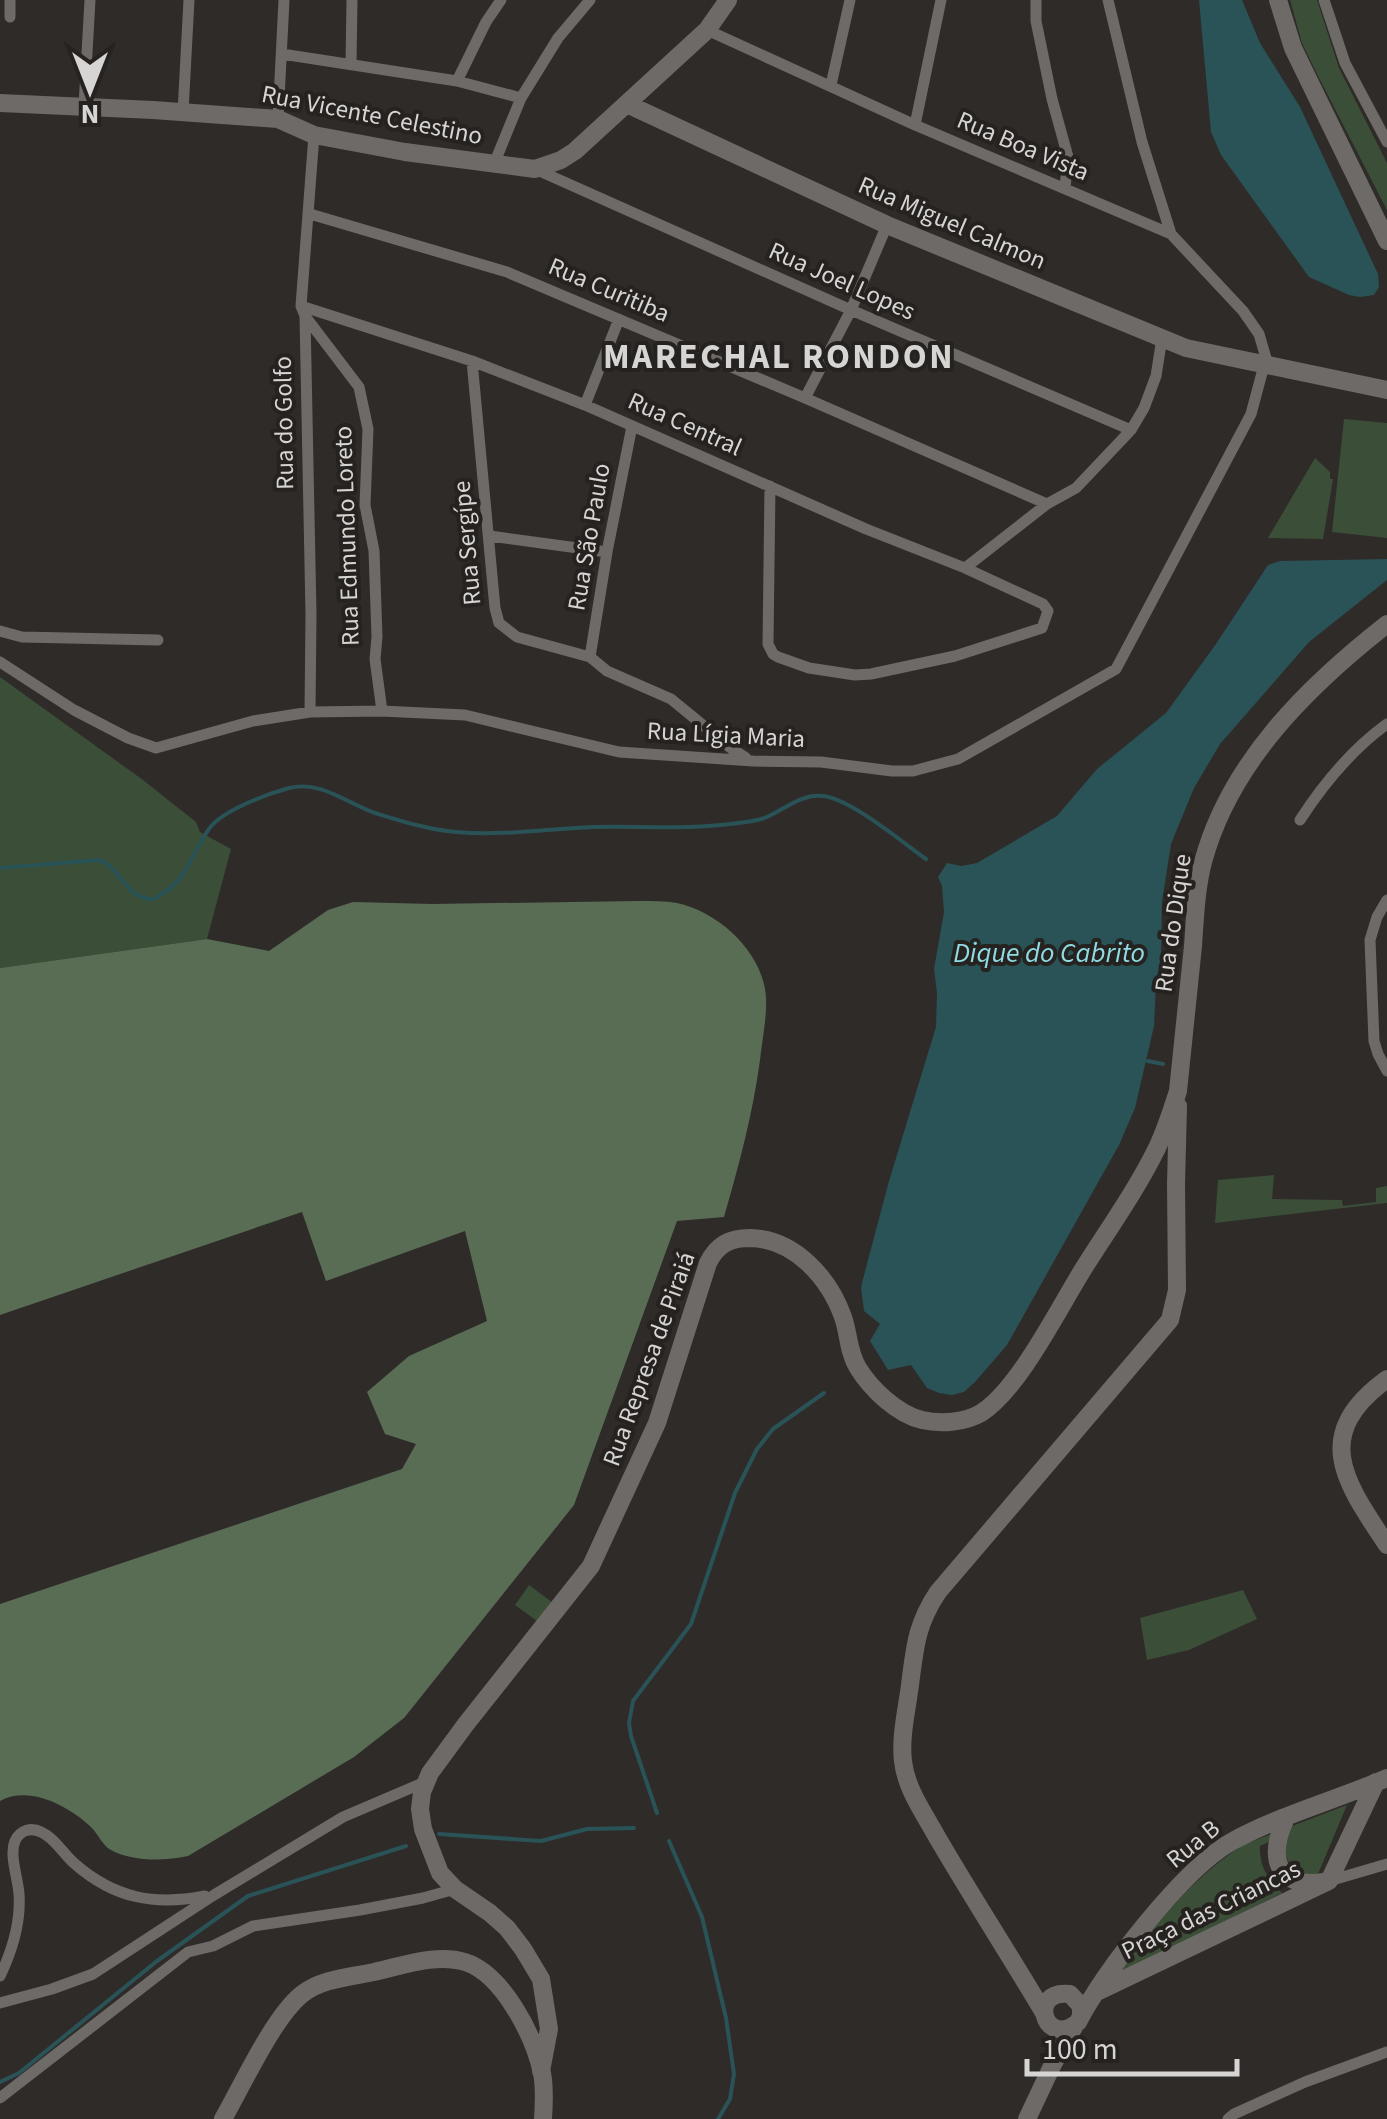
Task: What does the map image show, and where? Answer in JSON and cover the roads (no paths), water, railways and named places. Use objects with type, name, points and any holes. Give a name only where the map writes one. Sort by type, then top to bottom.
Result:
[{"type":"street","points":[[10,0],[10,17]]},
{"type":"street","points":[[84,106],[90,0]]},
{"type":"street","points":[[183,112],[190,0]]},
{"type":"street","points":[[278,120],[284,0]]},
{"type":"street","points":[[351,64],[352,0]]},
{"type":"street","points":[[458,81],[500,0]]},
{"type":"street","points":[[494,164],[520,98],[558,38],[590,0]]},
{"type":"street","points":[[535,169],[568,156],[707,30],[728,0]]},
{"type":"street","points":[[831,85],[850,0]]},
{"type":"street","points":[[915,124],[941,0]]},
{"type":"street","points":[[1036,0],[1036,21],[1068,157],[1065,188]]},
{"type":"street","points":[[1108,0],[1142,142],[1171,234]]},
{"type":"street","points":[[1278,0],[1293,48],[1387,242]]},
{"type":"street","points":[[1324,0],[1345,63],[1387,142]]},
{"type":"street","name":"Rua Boa Vista","points":[[707,30],[1171,234],[1260,334],[1265,365]]},
{"type":"street","points":[[282,54],[458,81],[520,98]]},
{"type":"street","name":"Rua Vicente Celestino","points":[[0,103],[278,120],[314,135],[535,169]]},
{"type":"street","name":"Rua Miguel Calmon","points":[[627,104],[887,225],[1186,348],[1387,390]]},
{"type":"street","name":"Rua do Golfo","points":[[310,712],[303,311],[314,135]]},
{"type":"street","name":"Rua Joel Lopes","points":[[535,169],[1131,430]]},
{"type":"street","name":"Rua Curitiba","points":[[310,214],[506,272],[1046,504]]},
{"type":"street","points":[[805,398],[851,310],[887,225]]},
{"type":"street","name":"Rua Central","points":[[303,311],[472,360],[585,405],[770,486],[866,529],[965,568],[1043,604],[1048,616],[1042,628],[908,668],[855,675],[809,668],[778,657],[768,644],[770,486]]},
{"type":"street","name":"Rua Edmundo Loreto","points":[[303,311],[359,387],[368,429],[365,505],[374,551],[375,672],[382,711]]},
{"type":"street","points":[[585,405],[619,319]]},
{"type":"street","points":[[965,568],[1046,504],[1076,488],[1131,430],[1156,376],[1162,338]]},
{"type":"street","name":"Rua Sergípe","points":[[472,360],[499,623],[517,638],[590,657],[607,671],[677,703],[732,749],[753,760]]},
{"type":"street","name":"Rua Lígia Maria","points":[[0,662],[88,718],[156,748],[253,721],[310,712],[382,711],[465,715],[620,752],[820,762],[906,771],[958,760],[1116,669],[1252,414],[1265,365]]},
{"type":"street","name":"Rua São Paulo","points":[[590,657],[632,426]]},
{"type":"street","points":[[490,536],[607,552]]},
{"type":"street","name":"Rua do Dique","points":[[919,1420],[948,1422],[974,1416],[1006,1389],[1144,1172],[1164,1133],[1178,1090],[1198,886],[1222,811],[1242,773],[1289,714],[1323,678],[1387,624]]},
{"type":"street","points":[[0,631],[22,636],[158,640]]},
{"type":"street","points":[[1300,820],[1339,767],[1387,724]]},
{"type":"street","points":[[1385,906],[1369,946],[1374,1041],[1387,1071]]},
{"type":"street","points":[[1018,1973],[1038,1986],[1078,2000],[1082,2011],[1078,2022],[1055,2029],[1045,2016],[1018,1973],[923,1812],[905,1773],[903,1742],[917,1634],[938,1592],[1170,1320],[1177,1290],[1178,1090]]},
{"type":"street","points":[[1144,1172],[1176,1184]]},
{"type":"street","name":"Rua Represa de Piraiá","points":[[426,1782],[466,1724],[591,1566],[656,1424],[708,1264],[720,1246],[744,1238],[766,1240],[788,1248],[810,1264],[830,1290],[845,1320],[858,1368],[890,1402],[919,1420]]},
{"type":"street","points":[[1387,1379],[1356,1406],[1342,1448],[1344,1475],[1350,1489],[1387,1545]]},
{"type":"street","name":"Rua B","points":[[1094,1994],[1151,1919],[1198,1866],[1235,1840],[1382,1780]]},
{"type":"street","name":"Praça das Criancas","points":[[1094,1994],[1329,1882],[1382,1780]]},
{"type":"street","points":[[426,1782],[420,1800],[423,1829],[440,1872],[455,1889],[507,1928],[541,1980],[549,2029],[542,2071],[543,2119]]},
{"type":"street","points":[[0,2003],[93,1974],[342,1817],[426,1782]]},
{"type":"street","points":[[1286,1818],[1276,1844],[1278,1863],[1294,1880],[1305,1884],[1329,1882],[1387,1864]]},
{"type":"street","points":[[0,1976],[19,1913],[13,1850],[19,1834],[27,1830],[44,1833],[72,1862],[112,1890],[160,1900],[214,1895]]},
{"type":"street","points":[[1344,1850],[1348,1868],[1362,1872]]},
{"type":"street","points":[[0,2098],[188,1952],[213,1946],[253,1926],[360,1910],[455,1889]]},
{"type":"street","points":[[223,2119],[280,2020],[299,1996],[329,1981],[434,1960],[476,1967],[505,1994],[524,2025],[542,2071]]},
{"type":"street","points":[[1026,2119],[1094,1994],[1057,1993],[1047,2001],[1045,2016],[1053,2064]]},
{"type":"street","points":[[1228,2119],[1305,2082],[1387,2052]]},
{"type":"water","points":[[1199,0],[1242,0],[1260,43],[1300,107],[1378,274],[1379,287],[1374,295],[1349,295],[1309,277],[1221,155],[1211,132]]},
{"type":"water","name":"Dique do Cabrito","points":[[1387,559],[1387,580],[1309,642],[1220,744],[1194,788],[1171,844],[1162,902],[1154,1026],[1135,1108],[1119,1145],[1007,1345],[964,1392],[952,1395],[927,1388],[911,1365],[888,1370],[870,1341],[880,1324],[864,1311],[861,1287],[936,1027],[934,969],[944,912],[938,877],[947,863],[977,863],[1057,816],[1097,769],[1166,713],[1268,565],[1280,561]]},
{"type":"waterway","points":[[0,868],[99,860],[136,894],[154,899],[181,876],[215,822],[257,799],[301,786],[323,790],[405,822],[473,833],[720,825],[760,819],[801,799],[823,796],[862,813],[926,859]]},
{"type":"waterway","points":[[1148,1061],[1163,1064]]},
{"type":"waterway","points":[[657,1813],[631,1736],[633,1701],[691,1624],[735,1493],[757,1449],[773,1429],[824,1393]]},
{"type":"waterway","points":[[439,1834],[541,1841],[587,1829],[634,1828]]},
{"type":"waterway","points":[[669,1841],[702,1917],[726,2018],[734,2074],[730,2099],[718,2119]]},
{"type":"waterway","points":[[0,2082],[19,2073],[157,1961],[248,1896],[406,1846]]},
{"type":"district","name":"MARECHAL RONDON","points":[[779,357]]}]
